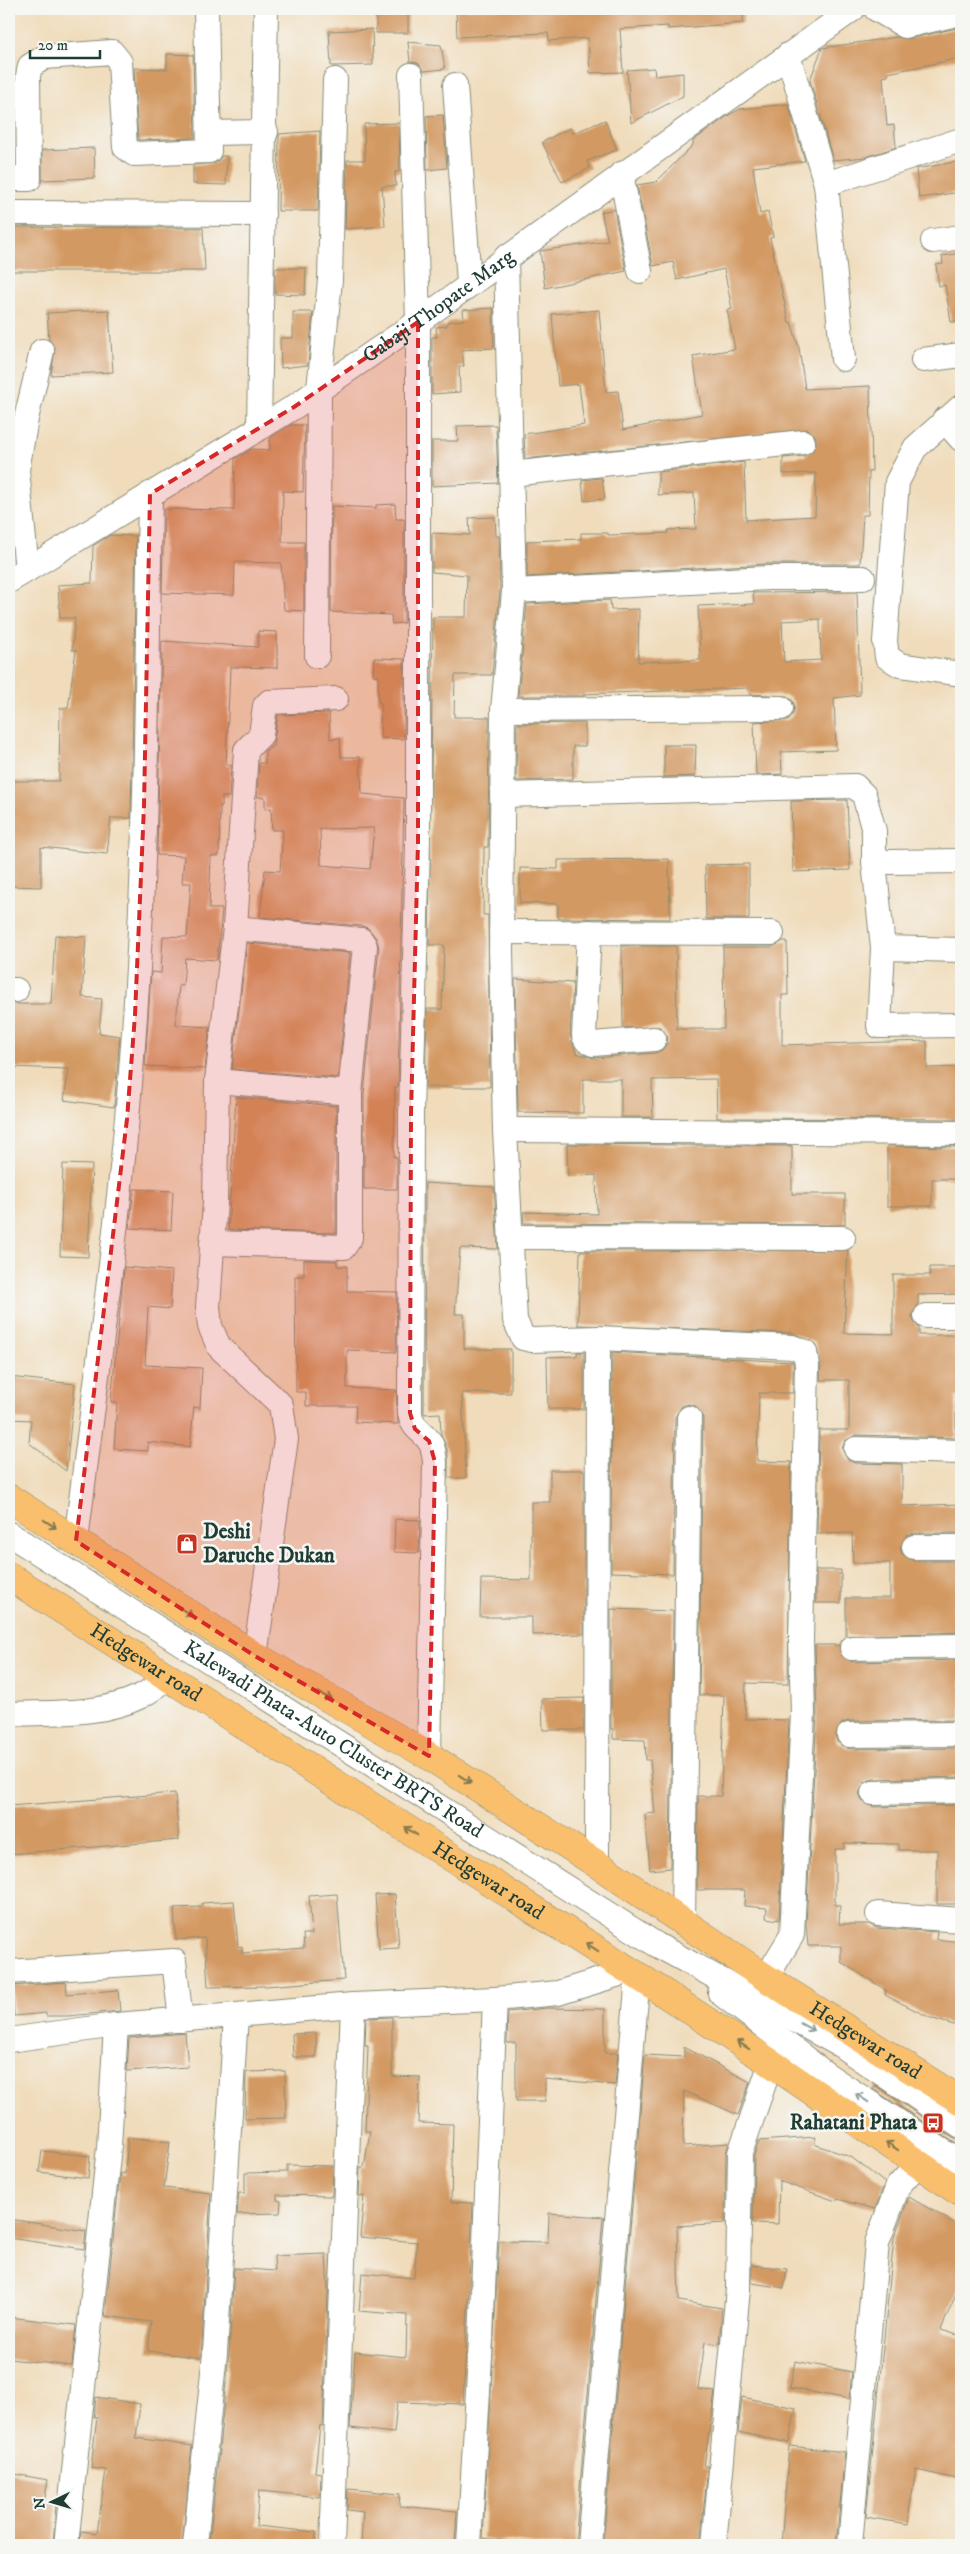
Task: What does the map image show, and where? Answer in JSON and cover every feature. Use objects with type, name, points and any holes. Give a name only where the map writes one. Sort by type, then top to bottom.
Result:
[{"type":"main road","name":"Hedgewar road","points":[[9,1498],[255,1656],[429,1756],[597,1864],[683,1924],[766,1978],[961,2101]]},
{"type":"main road","name":"Hedgewar road","points":[[9,1576],[633,1973],[771,2063],[961,2193]]},
{"type":"street","points":[[9,180],[29,178],[28,76],[30,66],[45,57],[112,52],[120,62],[125,147],[134,154],[209,151],[206,9]]},
{"type":"street","points":[[259,428],[266,132],[266,9]]},
{"type":"street","name":"Gabaji Thopate Marg","points":[[18,575],[259,428],[418,322],[469,283],[853,9]]},
{"type":"street","points":[[876,9],[906,26],[961,13]]},
{"type":"street","points":[[788,55],[826,184],[843,358]]},
{"type":"street","points":[[411,76],[418,322],[418,842],[410,1114],[410,1413],[411,1422],[429,1441],[436,1462],[429,1756]]},
{"type":"street","points":[[317,656],[319,389],[330,280],[335,80]]},
{"type":"street","points":[[455,85],[469,283]]},
{"type":"street","points":[[210,133],[266,132]]},
{"type":"street","points":[[826,184],[961,140]]},
{"type":"street","points":[[621,174],[640,271]]},
{"type":"street","points":[[9,213],[263,214]]},
{"type":"street","points":[[933,242],[961,237]]},
{"type":"street","points":[[506,257],[514,591],[503,710],[501,932],[505,1130],[515,1320],[523,1338],[598,1338],[792,1347],[805,1352],[807,1365],[801,1640],[802,1713],[792,1935],[766,1978]]},
{"type":"street","points":[[18,575],[17,470],[26,419],[42,351]]},
{"type":"street","points":[[922,360],[961,355]]},
{"type":"street","points":[[961,439],[953,414],[915,448],[897,482],[885,641],[887,657],[900,665],[961,674]]},
{"type":"street","points":[[511,474],[804,442]]},
{"type":"street","points":[[76,1541],[127,1119],[135,1015],[144,806],[150,494]]},
{"type":"street","points":[[514,591],[769,578],[863,578]]},
{"type":"street","points":[[255,1656],[286,1439],[285,1422],[280,1405],[219,1347],[210,1326],[208,1307],[217,1080],[235,928],[246,750],[261,735],[266,706],[269,702],[336,699]]},
{"type":"street","points":[[503,710],[782,708]]},
{"type":"street","points":[[502,795],[855,786],[864,795],[881,862],[882,948],[879,1026],[961,1025]]},
{"type":"street","points":[[881,862],[961,861]]},
{"type":"street","points":[[212,1243],[344,1247],[350,1238],[350,1093],[365,946],[361,940],[235,928]]},
{"type":"street","points":[[501,932],[772,933]]},
{"type":"street","points":[[589,932],[584,1036],[587,1041],[593,1044],[654,1039]]},
{"type":"street","points":[[882,948],[961,950]]},
{"type":"street","points":[[217,1080],[350,1093]]},
{"type":"street","points":[[505,1130],[961,1133]]},
{"type":"street","points":[[512,1237],[844,1238]]},
{"type":"street","points":[[926,1316],[961,1316]]},
{"type":"street","points":[[597,1864],[598,1338]]},
{"type":"street","points":[[683,1924],[689,1418]]},
{"type":"street","points":[[856,1449],[961,1452]]},
{"type":"street","name":"Kalewadi Phata-Auto Cluster BRTS Road","points":[[9,1534],[657,1945],[840,2045],[961,2127]]},
{"type":"street","points":[[914,1548],[961,1547]]},
{"type":"street","points":[[852,1648],[961,1646]]},
{"type":"street","points":[[9,1714],[89,1710],[119,1705],[141,1696],[170,1677]]},
{"type":"street","points":[[849,1735],[961,1734]]},
{"type":"street","points":[[873,1793],[961,1791]]},
{"type":"street","points":[[878,1914],[961,1920]]},
{"type":"street","name":"Kalewadi Phata-Auto Cluster BRTS Road","points":[[657,1945],[826,2074],[961,2163]]},
{"type":"street","points":[[9,1972],[174,1961],[181,2020]]},
{"type":"street","points":[[9,2040],[116,2025],[353,2005],[495,1999],[558,1993],[633,1973],[589,2545]]},
{"type":"street","points":[[469,2545],[481,2340],[495,1999]]},
{"type":"street","points":[[332,2545],[353,2005]]},
{"type":"street","points":[[195,2545],[215,2353],[236,2016]]},
{"type":"street","points":[[66,2545],[109,2147],[116,2025]]},
{"type":"street","points":[[714,2545],[738,2289],[740,2153],[771,2063]]},
{"type":"street","points":[[850,2545],[877,2243],[898,2186],[918,2164]]},
{"type":"highlighted area","points":[[418,322],[418,842],[411,1114],[410,1413],[415,1429],[429,1441],[435,1462],[429,1756],[255,1656],[76,1541],[127,1119],[135,1015],[144,806],[150,494],[294,407]]},
{"type":"building","points":[[376,9],[408,9],[408,33],[376,33]]},
{"type":"building","points":[[456,9],[743,9],[743,23],[668,29],[668,26],[620,29],[623,72],[590,73],[588,38],[549,41],[548,33],[457,37]]},
{"type":"building","points":[[961,27],[961,58],[888,73],[888,76],[883,77],[887,126],[894,125],[896,147],[866,157],[833,160],[810,80],[822,48],[897,37],[908,39]]},
{"type":"building","points":[[372,29],[373,65],[331,66],[329,31]]},
{"type":"building","points":[[408,42],[441,45],[445,69],[424,71],[418,63],[410,62]]},
{"type":"building","points":[[167,54],[193,55],[195,138],[138,140],[134,68],[167,69]]},
{"type":"building","points":[[654,68],[655,76],[683,73],[683,96],[631,123],[627,70]]},
{"type":"building","points":[[788,104],[805,161],[753,167],[760,214],[768,212],[773,237],[770,238],[789,323],[791,322],[799,348],[805,389],[870,386],[872,471],[869,472],[868,515],[863,515],[860,564],[768,564],[527,577],[527,541],[581,539],[581,533],[608,533],[608,535],[668,533],[668,530],[696,529],[694,493],[658,495],[658,472],[744,462],[746,520],[815,516],[816,473],[783,474],[783,458],[805,456],[815,448],[817,441],[814,434],[808,429],[525,459],[524,434],[584,425],[579,384],[558,386],[552,314],[599,310],[606,392],[618,391],[623,430],[702,414],[693,356],[735,349],[727,310],[732,309],[724,269],[677,280],[673,262],[653,266],[637,185],[656,182],[693,145],[693,141],[740,109]]},
{"type":"building","points":[[443,115],[447,168],[427,170],[426,116]]},
{"type":"building","points":[[605,120],[617,150],[587,161],[590,168],[562,182],[542,142],[570,128],[573,133]]},
{"type":"building","points":[[399,123],[400,171],[395,172],[396,186],[382,186],[385,226],[345,229],[347,160],[365,160],[364,124]]},
{"type":"building","points":[[320,131],[318,211],[278,211],[279,134]]},
{"type":"building","points":[[94,148],[95,178],[42,180],[42,150]]},
{"type":"building","points":[[222,156],[227,156],[226,185],[193,184],[193,165],[216,163]]},
{"type":"building","points":[[961,161],[961,192],[919,198],[916,169]]},
{"type":"building","points":[[614,209],[626,271],[545,288],[540,251],[608,241],[601,212]]},
{"type":"building","points":[[9,227],[203,228],[205,271],[9,271]]},
{"type":"building","points":[[961,253],[961,321],[951,322],[945,285],[939,286],[936,265],[943,264],[942,256]]},
{"type":"building","points":[[275,268],[306,268],[305,295],[275,294]]},
{"type":"building","points":[[493,308],[494,348],[462,350],[464,366],[459,366],[460,392],[432,394],[432,337],[437,337],[436,327],[447,326],[447,322],[464,320],[463,310]]},
{"type":"building","points":[[109,310],[113,372],[51,375],[55,348],[49,340],[47,313]]},
{"type":"building","points":[[293,312],[313,312],[308,365],[281,368],[280,338],[293,338]]},
{"type":"building","points":[[291,425],[305,425],[303,492],[283,491],[282,542],[304,542],[304,611],[284,610],[281,563],[235,562],[234,595],[162,593],[164,509],[234,510],[235,459],[252,449],[270,450],[270,438]]},
{"type":"building","points":[[496,425],[498,483],[432,486],[432,441],[458,441],[457,426]]},
{"type":"building","points":[[602,478],[605,499],[584,501],[582,480]]},
{"type":"building","points":[[395,504],[396,519],[404,519],[404,623],[392,624],[391,615],[331,612],[332,506],[376,508],[376,505]]},
{"type":"building","points":[[495,517],[496,536],[499,536],[500,591],[492,675],[455,675],[454,717],[489,717],[488,847],[484,847],[483,915],[488,915],[490,1087],[425,1087],[427,1009],[442,1009],[444,945],[429,945],[433,617],[466,617],[467,575],[432,572],[432,533],[470,535],[469,518]]},
{"type":"building","points":[[110,535],[136,536],[131,818],[111,818],[107,854],[41,847],[41,887],[9,886],[9,781],[59,781],[60,708],[68,708],[76,650],[72,650],[75,618],[60,618],[58,585],[92,583],[93,546]]},
{"type":"building","points":[[857,592],[860,695],[834,698],[836,750],[781,752],[782,774],[756,775],[754,722],[788,720],[793,714],[795,707],[793,701],[787,696],[749,694],[748,688],[584,694],[584,696],[518,696],[527,604],[610,600],[611,610],[639,609],[638,662],[700,660],[698,606],[754,604],[753,593]],"holes":[[[820,619],[821,660],[784,662],[782,621]]]},
{"type":"building","points":[[258,631],[277,632],[277,668],[230,667],[226,765],[231,765],[229,797],[222,797],[222,806],[220,806],[219,856],[211,856],[209,909],[222,909],[217,960],[185,958],[183,986],[179,985],[176,1025],[210,1027],[205,1069],[145,1066],[151,972],[161,973],[163,936],[187,937],[191,883],[182,883],[184,856],[157,855],[162,641],[258,647]]},
{"type":"building","points":[[374,658],[404,659],[404,739],[380,738],[381,703],[378,702],[378,676],[373,675]]},
{"type":"building","points":[[329,713],[330,739],[340,738],[341,757],[360,757],[362,794],[404,798],[398,1087],[395,1087],[394,1157],[397,1157],[397,1189],[364,1189],[364,1094],[379,947],[376,938],[368,928],[362,926],[260,917],[265,870],[280,871],[283,830],[272,830],[271,808],[265,809],[265,797],[257,797],[259,763],[265,763],[265,751],[273,746],[278,715]],"holes":[[[374,828],[370,869],[321,865],[320,829]]]},
{"type":"building","points":[[585,723],[585,746],[573,746],[573,779],[516,781],[517,724]]},
{"type":"building","points":[[664,745],[696,745],[695,776],[664,777]]},
{"type":"building","points":[[847,800],[850,870],[793,872],[791,801]]},
{"type":"building","points":[[669,859],[670,919],[558,918],[558,904],[520,903],[520,868],[558,869],[558,860]]},
{"type":"building","points":[[749,864],[749,919],[706,919],[705,865]]},
{"type":"building","points":[[55,935],[86,937],[82,997],[102,999],[99,1033],[120,1036],[114,1107],[64,1100],[69,1069],[9,1067],[9,1004],[51,1004]]},
{"type":"building","points":[[787,941],[788,995],[782,995],[782,1045],[927,1041],[927,1068],[961,1067],[961,1119],[717,1118],[716,1079],[652,1080],[653,1117],[621,1117],[621,1079],[583,1079],[583,1113],[518,1112],[515,979],[573,983],[570,1035],[576,1053],[594,1058],[655,1053],[662,1050],[667,1044],[668,1037],[660,1027],[623,1028],[622,946],[676,946],[677,1029],[724,1029],[723,947],[772,947]]},
{"type":"building","points":[[247,943],[350,953],[338,1078],[232,1069]]},
{"type":"building","points":[[236,1097],[336,1106],[336,1233],[228,1230]]},
{"type":"building","points":[[567,1144],[792,1146],[792,1194],[845,1194],[845,1225],[524,1223],[523,1212],[597,1214],[596,1175],[568,1176]]},
{"type":"building","points":[[887,1146],[961,1147],[961,1179],[932,1179],[932,1206],[887,1206]]},
{"type":"building","points":[[63,1164],[92,1165],[88,1257],[60,1256]]},
{"type":"building","points":[[425,1183],[494,1187],[498,1249],[460,1248],[455,1314],[464,1314],[464,1349],[511,1349],[511,1393],[462,1393],[466,1478],[448,1478],[448,1452],[441,1434],[440,1413],[424,1414]]},
{"type":"building","points":[[134,1189],[173,1191],[171,1230],[129,1228]]},
{"type":"building","points":[[848,1250],[844,1333],[893,1334],[893,1275],[930,1275],[930,1267],[961,1267],[961,1294],[918,1295],[918,1305],[912,1316],[919,1328],[919,1335],[961,1335],[961,1396],[956,1396],[956,1438],[856,1435],[845,1441],[842,1449],[848,1460],[855,1463],[902,1464],[902,1506],[961,1504],[961,1533],[914,1533],[907,1535],[900,1547],[902,1554],[914,1561],[961,1561],[961,1632],[846,1636],[846,1598],[890,1598],[890,1563],[853,1563],[852,1533],[817,1534],[819,1430],[849,1430],[849,1380],[820,1380],[821,1363],[815,1343],[793,1333],[578,1325],[580,1251]]},
{"type":"building","points":[[304,1260],[337,1261],[337,1266],[347,1266],[347,1291],[397,1292],[396,1352],[347,1350],[347,1388],[396,1390],[398,1424],[355,1422],[356,1406],[306,1406],[306,1392],[296,1392],[295,1276],[304,1276]]},
{"type":"building","points":[[124,1267],[172,1271],[170,1309],[148,1307],[145,1365],[202,1368],[200,1408],[194,1407],[190,1447],[148,1442],[148,1451],[114,1449],[117,1402],[111,1402]]},
{"type":"building","points":[[577,1352],[584,1352],[584,1409],[548,1409],[547,1357],[577,1356]]},
{"type":"building","points":[[612,1352],[793,1362],[793,1393],[759,1393],[757,1461],[791,1462],[788,1684],[746,1683],[745,1719],[789,1720],[779,1920],[766,1918],[767,1908],[744,1906],[745,1890],[697,1890],[698,1796],[721,1796],[724,1695],[699,1695],[703,1418],[696,1406],[689,1404],[682,1406],[675,1417],[673,1574],[611,1572]]},
{"type":"building","points":[[9,1377],[75,1384],[66,1471],[29,1443],[31,1420],[9,1419]]},
{"type":"building","points":[[550,1470],[584,1470],[584,1634],[532,1635],[532,1617],[480,1617],[481,1579],[531,1580],[531,1502],[550,1502]]},
{"type":"building","points":[[395,1519],[420,1520],[419,1553],[394,1552]]},
{"type":"building","points":[[816,1570],[841,1570],[841,1603],[816,1603]]},
{"type":"building","points":[[611,1609],[673,1611],[670,1868],[650,1870],[645,1814],[655,1813],[650,1760],[646,1760],[645,1740],[613,1739],[613,1729],[611,1729]]},
{"type":"building","points":[[815,1645],[839,1645],[841,1655],[852,1662],[961,1660],[961,1720],[849,1721],[842,1723],[835,1735],[837,1742],[849,1749],[961,1748],[961,1777],[873,1779],[865,1782],[859,1793],[862,1801],[873,1807],[961,1805],[961,1904],[937,1904],[937,1850],[899,1850],[899,1844],[844,1843],[844,1849],[835,1849],[835,1905],[840,1905],[839,1924],[869,1924],[877,1928],[937,1932],[936,1939],[961,1942],[961,2027],[933,2019],[885,1995],[886,1990],[841,1962],[841,1946],[808,1946],[806,1923],[817,1714]]},
{"type":"building","points":[[584,1698],[584,1730],[543,1730],[542,1699]]},
{"type":"building","points":[[175,1793],[179,1840],[9,1854],[9,1806]]},
{"type":"building","points":[[337,1894],[344,1980],[266,1986],[208,1987],[205,1938],[176,1940],[174,1908],[202,1907],[202,1903],[234,1901],[238,1947],[242,1946],[242,1953],[304,1948],[303,1934],[312,1934],[309,1896]]},
{"type":"building","points":[[395,1894],[399,1948],[379,1949],[375,1895]]},
{"type":"building","points":[[66,1982],[67,1994],[118,1990],[120,2011],[68,2016],[46,2016],[46,2013],[14,2016],[12,1986]]},
{"type":"building","points":[[547,2008],[605,2009],[605,2053],[618,2053],[615,2085],[545,2079],[545,2101],[516,2101],[516,2043],[507,2043],[508,2012]]},
{"type":"building","points":[[392,2017],[392,2076],[420,2077],[418,2123],[453,2124],[451,2202],[473,2203],[463,2404],[397,2402],[394,2433],[350,2428],[355,2352],[406,2357],[407,2315],[359,2311],[362,2273],[414,2278],[417,2242],[360,2237],[364,2196],[359,2196],[360,2167],[364,2167],[370,2131],[365,2131],[368,2045],[365,2045],[366,2018]]},
{"type":"building","points":[[185,2033],[188,2067],[127,2071],[129,2038]]},
{"type":"building","points":[[316,2033],[316,2057],[293,2057],[292,2034]]},
{"type":"building","points":[[684,2047],[750,2082],[738,2115],[684,2091],[683,2146],[729,2143],[726,2153],[725,2223],[677,2226],[679,2301],[722,2308],[719,2344],[705,2342],[698,2389],[715,2392],[704,2466],[708,2466],[700,2545],[603,2545],[645,2055],[684,2057]]},
{"type":"building","points":[[285,2071],[286,2118],[245,2119],[246,2072]]},
{"type":"building","points":[[875,2085],[953,2138],[961,2141],[961,2147],[873,2089]]},
{"type":"building","points":[[128,2137],[170,2142],[164,2188],[211,2193],[201,2358],[148,2351],[151,2322],[105,2316],[120,2173],[125,2174]]},
{"type":"building","points":[[816,2137],[814,2144],[851,2157],[885,2183],[875,2209],[837,2199],[836,2201],[779,2181],[778,2224],[753,2223],[754,2155],[759,2141]]},
{"type":"building","points":[[42,2151],[90,2156],[88,2178],[39,2172]]},
{"type":"building","points":[[287,2165],[333,2166],[332,2196],[277,2195],[277,2200],[281,2201],[280,2213],[237,2214],[239,2193],[245,2193],[245,2173],[287,2172]]},
{"type":"building","points":[[909,2197],[961,2227],[961,2282],[941,2330],[961,2336],[961,2480],[916,2470],[907,2524],[866,2517],[894,2238]]},
{"type":"building","points":[[549,2213],[603,2217],[575,2545],[535,2545],[483,2538],[499,2241],[548,2242]]},
{"type":"building","points":[[9,2219],[86,2231],[84,2249],[9,2238]]},
{"type":"building","points":[[326,2254],[328,2292],[323,2426],[320,2425],[315,2472],[321,2473],[320,2497],[259,2491],[256,2526],[316,2532],[315,2545],[209,2545],[229,2354],[234,2268],[275,2271],[274,2256]]},
{"type":"building","points":[[752,2265],[787,2269],[784,2288],[752,2283]]},
{"type":"building","points":[[9,2317],[76,2325],[72,2366],[9,2359]]},
{"type":"building","points":[[795,2361],[852,2372],[849,2399],[790,2388]]},
{"type":"building","points":[[96,2397],[140,2404],[136,2438],[192,2446],[182,2545],[80,2545],[81,2531],[97,2533],[106,2470],[91,2468],[97,2417],[94,2417]]},
{"type":"building","points":[[742,2397],[796,2408],[789,2443],[738,2432]]},
{"type":"building","points":[[789,2446],[845,2452],[836,2545],[781,2545]]},
{"type":"building","points":[[9,2473],[48,2480],[44,2503],[56,2505],[53,2545],[9,2545]]},
{"type":"building","points":[[348,2489],[400,2494],[399,2506],[457,2511],[455,2545],[402,2542],[402,2545],[361,2545],[363,2512],[347,2510]]},
{"type":"place","name":"Deshi Daruche Dukan","points":[[187,1544]]},
{"type":"place","name":"Rahatani Phata","points":[[933,2123]]}]
